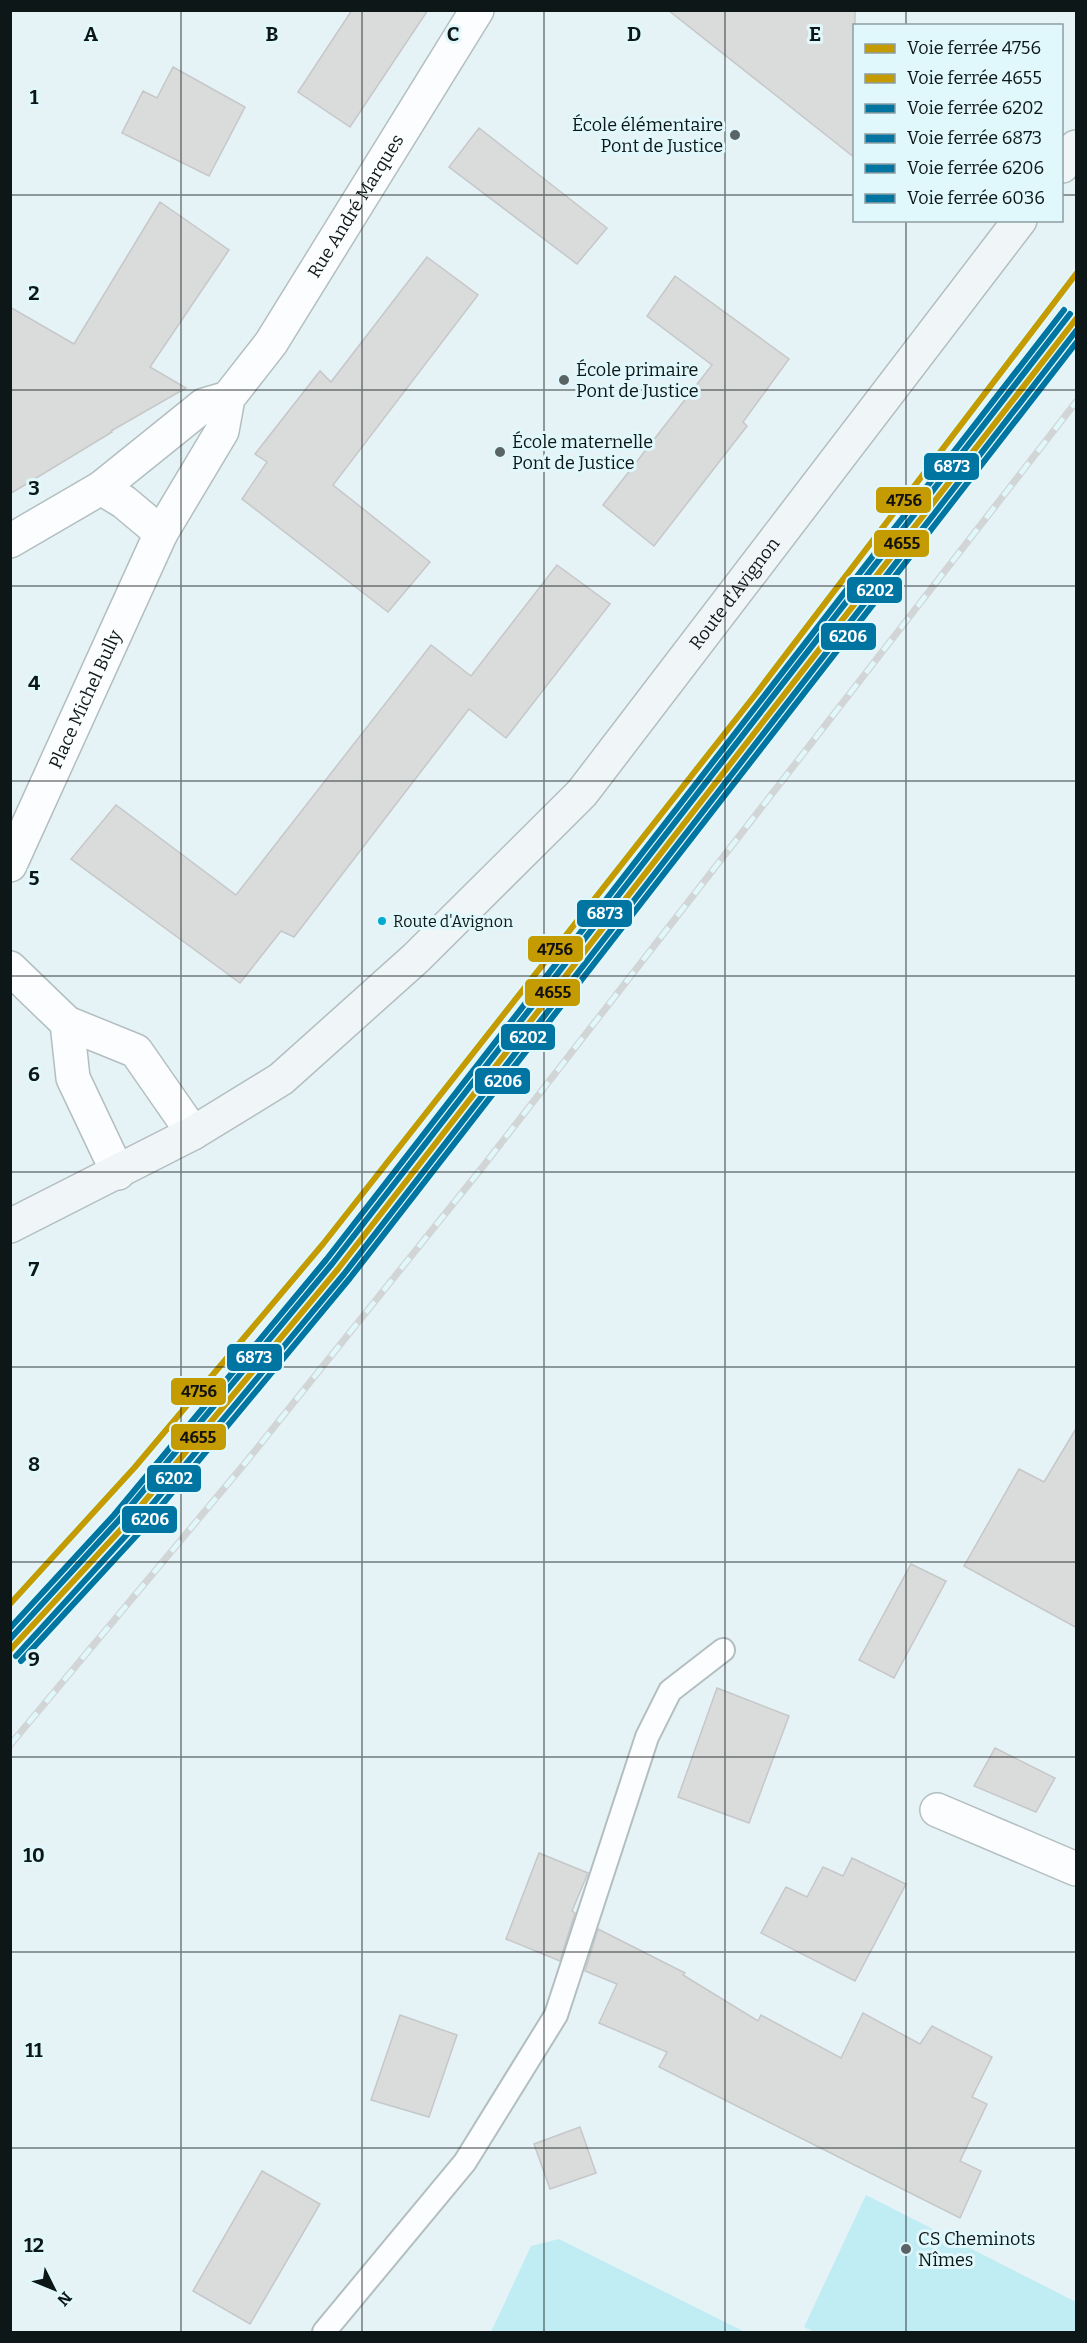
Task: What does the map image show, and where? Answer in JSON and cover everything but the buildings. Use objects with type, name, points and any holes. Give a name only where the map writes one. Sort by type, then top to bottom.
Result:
[{"type":"main road","points":[[1063,165],[1077,147]]},
{"type":"main road","name":"Route d'Avignon","points":[[10,1227],[193,1133],[290,1072],[393,981],[582,793],[1018,222]]},
{"type":"street","name":"Rue André Marques","points":[[228,398],[271,343],[477,10]]},
{"type":"street","points":[[10,541],[101,488],[204,405],[228,398]]},
{"type":"street","name":"Place Michel Bully","points":[[10,865],[161,534],[222,431],[228,398]]},
{"type":"street","points":[[101,488],[124,502],[161,534]]},
{"type":"street","points":[[10,968],[67,1023],[136,1051],[193,1133]]},
{"type":"street","points":[[67,1023],[73,1078],[118,1173]]},
{"type":"street","points":[[937,1810],[1077,1869]]},
{"type":"lane","points":[[324,2332],[465,2162],[556,2015],[647,1737],[670,1691],[723,1650]]},
{"type":"shaded area","name":"CS Cheminots Nîmes","points":[[866,2195],[1076,2302],[1076,2332],[814,2332],[804,2327]]},
{"type":"shaded area","points":[[559,2239],[745,2332],[491,2332],[531,2246]]},
{"type":"railway","points":[[10,1745],[246,1462],[481,1169],[1076,402]]},
{"type":"rail line","name":"4756","points":[[10,1604],[135,1467],[323,1244],[755,695],[1076,274]]},
{"type":"rail line","name":"6036","points":[[10,1628],[114,1515],[326,1260],[1064,310]]},
{"type":"rail line","name":"6873","points":[[10,1639],[119,1520],[332,1264],[1070,314]]},
{"type":"rail line","name":"4655","points":[[10,1650],[125,1525],[338,1269],[1076,319]]},
{"type":"rail line","name":"6202","points":[[16,1656],[131,1530],[344,1274],[1076,331]]},
{"type":"rail line","name":"6206","points":[[21,1661],[137,1535],[350,1278],[1076,343]]},
{"type":"place","name":"École élémentaire Pont de Justice","points":[[735,135]]},
{"type":"place","name":"École primaire Pont de Justice","points":[[564,380]]},
{"type":"place","name":"École maternelle Pont de Justice","points":[[500,452]]},
{"type":"place","name":"Route d'Avignon","points":[[382,921]]},
{"type":"place","name":"CS Cheminots Nîmes","points":[[906,2249]]}]
